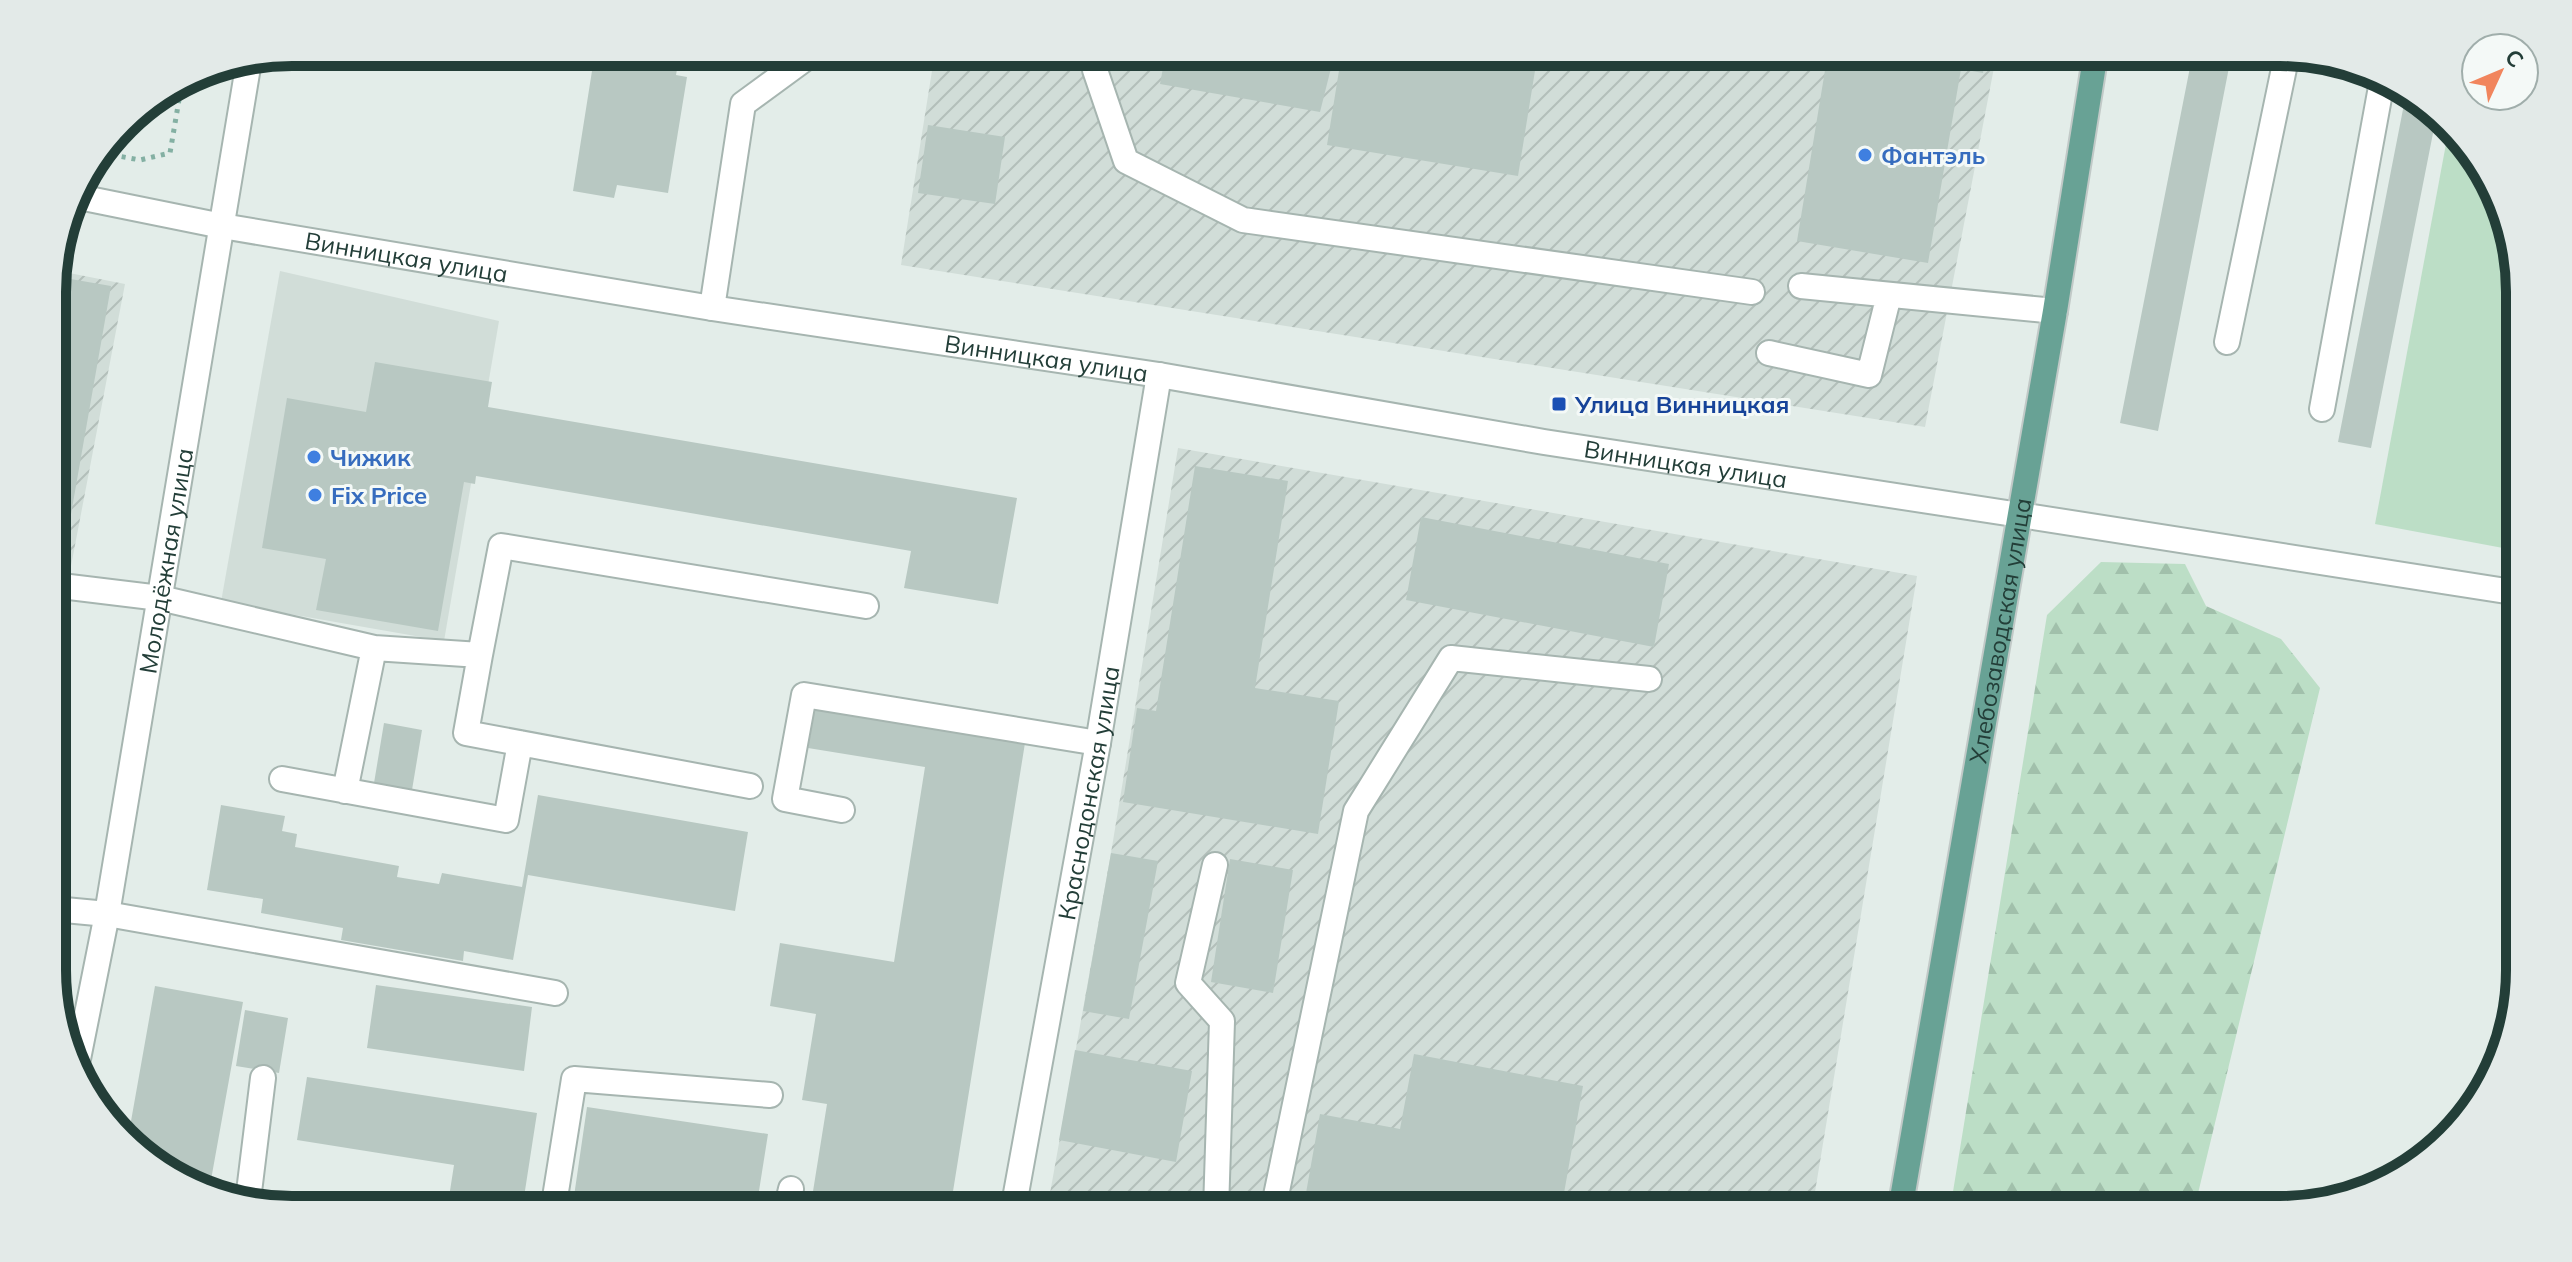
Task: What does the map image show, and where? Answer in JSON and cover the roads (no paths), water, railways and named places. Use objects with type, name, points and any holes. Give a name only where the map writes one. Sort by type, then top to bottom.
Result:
[{"type":"main road","name":"Хлебозаводская улица","points":[[1902,1196],[2055,311],[2094,66]]},
{"type":"street","points":[[712,308],[743,104],[795,66]]},
{"type":"street","points":[[1096,66],[1126,161],[1243,220],[1752,292]]},
{"type":"street","points":[[2227,342],[2284,66]]},
{"type":"street","name":"Молодёжная улица","points":[[80,1048],[107,914],[248,70]]},
{"type":"street","points":[[2322,409],[2381,89]]},
{"type":"street","name":"Винницкая улица","points":[[87,199],[222,226],[712,308],[1159,375],[1544,442],[2506,591]]},
{"type":"street","points":[[1801,286],[2055,311]]},
{"type":"street","points":[[1769,353],[1869,375],[1889,295]]},
{"type":"street","name":"Краснодонская улица","points":[[1016,1196],[1098,743],[1159,375]]},
{"type":"street","points":[[750,786],[466,733],[501,546],[866,606]]},
{"type":"street","points":[[66,587],[160,598],[374,648],[480,655]]},
{"type":"street","points":[[345,791],[374,648]]},
{"type":"street","points":[[1276,1196],[1356,811],[1451,658],[1649,679]]},
{"type":"street","points":[[842,810],[785,799],[804,695],[1098,743]]},
{"type":"street","points":[[282,779],[506,820],[520,743]]},
{"type":"street","points":[[1215,865],[1188,983],[1222,1021],[1216,1196]]},
{"type":"street","points":[[66,910],[107,914],[555,993]]},
{"type":"street","points":[[249,1191],[263,1078]]},
{"type":"street","points":[[555,1196],[574,1079],[770,1095]]},
{"type":"place","name":"Фантэль","points":[[1865,155]]},
{"type":"place","name":"Улица Винницкая","points":[[1559,404]]},
{"type":"place","name":"Чижик","points":[[314,457]]},
{"type":"place","name":"Fix Price","points":[[315,495]]}]
